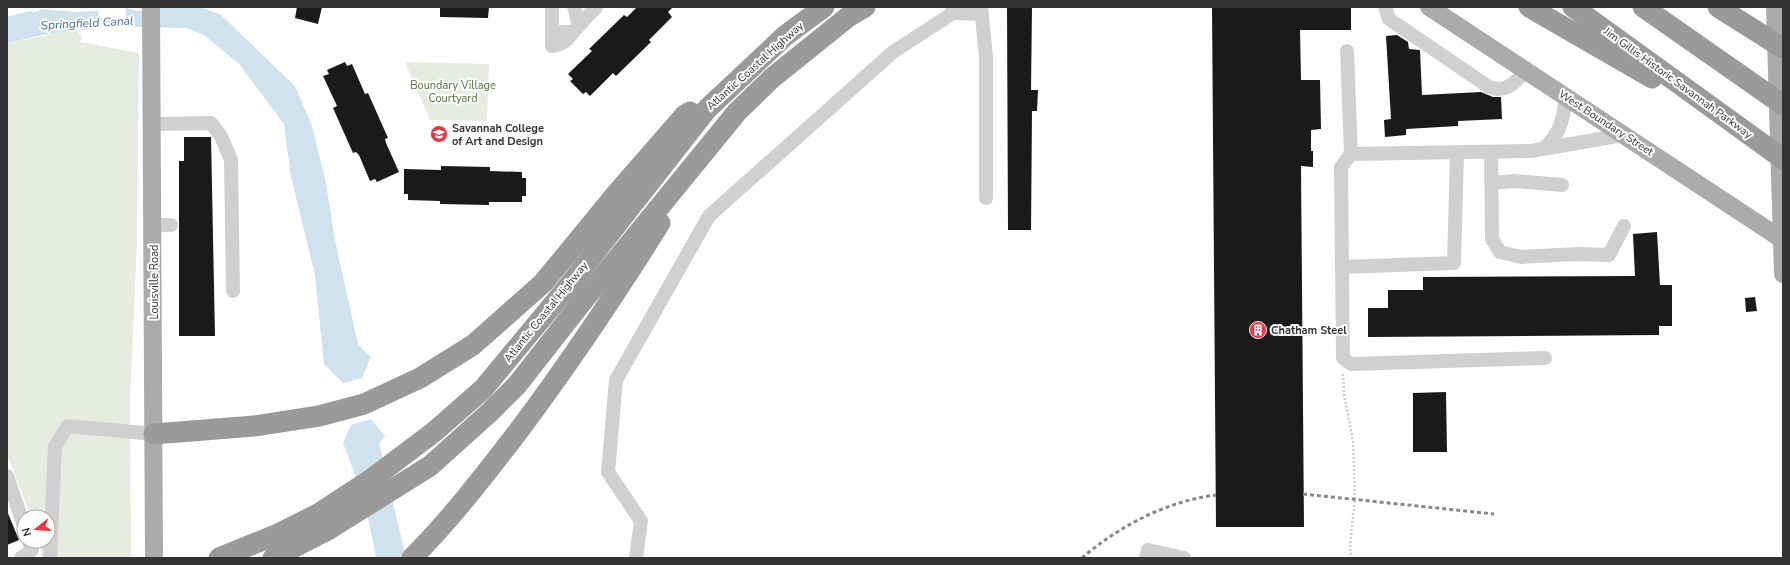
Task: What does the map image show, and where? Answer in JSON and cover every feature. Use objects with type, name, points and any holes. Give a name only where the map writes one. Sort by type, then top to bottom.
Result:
[{"type":"highway","name":"Atlantic Coastal Highway","points":[[220,558],[278,534],[318,514],[373,478],[434,432],[483,389],[571,283],[707,109],[786,36],[824,7]]},
{"type":"highway","name":"Atlantic Coastal Highway","points":[[273,558],[326,531],[430,466],[490,412],[517,385],[586,297],[737,112],[772,78],[848,17],[865,7]]},
{"type":"highway","name":"Jim Gillis Historic Savannah Parkway","points":[[1573,7],[1783,159]]},
{"type":"highway","points":[[1643,7],[1734,69],[1783,105]]},
{"type":"highway","points":[[1718,7],[1783,48]]},
{"type":"highway","points":[[1531,8],[1672,90],[1722,114]]},
{"type":"highway","points":[[154,434],[254,426],[319,416],[364,404],[420,378],[473,345],[543,283],[617,193],[685,115],[749,70]]},
{"type":"highway","points":[[412,558],[454,511],[503,451],[562,373],[613,298],[705,152]]},
{"type":"main road","name":"West Boundary Street","points":[[1429,7],[1782,239]]},
{"type":"main road","points":[[1775,7],[1783,274]]},
{"type":"main road","name":"Louisville Road","points":[[151,8],[153,124],[154,558]]},
{"type":"street","points":[[552,7],[552,39],[576,28],[596,7]]},
{"type":"street","points":[[574,7],[576,28]]},
{"type":"street","points":[[1385,7],[1389,19],[1489,87],[1496,90],[1508,87],[1526,71]]},
{"type":"street","points":[[636,558],[641,521],[608,472],[616,380],[709,216],[894,52],[953,10],[981,10],[986,57],[986,198]]},
{"type":"street","points":[[1347,51],[1351,154],[1341,167],[1343,358],[1351,364],[1545,358]]},
{"type":"street","points":[[1543,149],[1554,139],[1559,130],[1563,119],[1566,97]]},
{"type":"street","points":[[153,124],[211,123],[221,136],[231,160],[232,291]]},
{"type":"street","points":[[1351,154],[1491,152],[1543,149],[1623,134]]},
{"type":"street","points":[[1342,267],[1454,263],[1458,152]]},
{"type":"street","points":[[1491,152],[1492,239],[1500,252],[1521,257],[1609,255],[1624,226]]},
{"type":"street","points":[[1491,183],[1514,181],[1562,185]]},
{"type":"street","points":[[153,225],[171,225]]},
{"type":"street","points":[[50,558],[54,446],[68,426],[154,434]]},
{"type":"street","points":[[7,476],[18,509]]},
{"type":"street","points":[[21,558],[32,549]]},
{"type":"street","points":[[1147,554],[1184,558]]},
{"type":"path","points":[[1343,358],[1344,394],[1353,441],[1355,499],[1350,544],[1351,558]]},
{"type":"green space","points":[[76,30],[82,37],[80,42],[139,53],[137,241],[130,400],[131,558],[43,558],[40,549],[56,549],[56,509],[28,509],[7,454],[7,43]]},
{"type":"green space","name":"Boundary Village Courtyard","points":[[405,62],[489,64],[487,121],[430,120]]},
{"type":"water","points":[[165,7],[200,7],[221,15],[295,86],[312,126],[325,178],[335,240],[358,344],[371,357],[362,378],[343,383],[324,364],[315,275],[291,177],[284,124],[240,65],[204,35],[186,28],[136,27],[126,25],[126,8],[138,11]]},
{"type":"water","points":[[41,9],[75,12],[99,11],[98,28],[43,35],[7,43],[7,17],[29,11],[37,12]]},
{"type":"water","points":[[371,419],[385,436],[379,443],[406,558],[376,558],[363,500],[343,443],[351,425]]},
{"type":"building","points":[[297,7],[322,7],[318,24],[295,18]]},
{"type":"building","points":[[440,7],[489,7],[488,18],[440,17]]},
{"type":"building","points":[[637,7],[673,7],[668,12],[672,17],[649,40],[651,42],[616,76],[613,73],[590,96],[586,92],[583,94],[570,81],[573,79],[568,74],[592,51],[589,49],[624,15],[627,17]]},
{"type":"building","points":[[1007,7],[1032,7],[1031,90],[1038,90],[1037,111],[1032,111],[1031,230],[1008,230]]},
{"type":"building","name":"Chatham Steel","points":[[1212,7],[1351,7],[1351,30],[1300,30],[1301,80],[1320,80],[1321,129],[1311,130],[1313,167],[1301,166],[1304,527],[1216,527]]},
{"type":"building","points":[[1397,35],[1408,42],[1409,49],[1420,50],[1422,95],[1481,92],[1493,97],[1501,97],[1502,119],[1458,121],[1458,126],[1406,129],[1406,135],[1385,137],[1384,120],[1391,119],[1386,36]]},
{"type":"building","points":[[345,62],[347,66],[352,64],[365,94],[368,93],[388,138],[385,139],[386,143],[399,172],[377,182],[375,179],[370,181],[359,155],[356,152],[353,153],[333,108],[337,106],[323,76],[329,74],[327,70]]},
{"type":"building","points":[[184,137],[211,137],[215,336],[179,336],[179,161],[184,161]]},
{"type":"building","points":[[441,166],[490,167],[490,171],[522,172],[522,178],[526,178],[526,196],[522,196],[522,202],[489,202],[489,205],[440,204],[440,201],[408,200],[408,194],[404,194],[404,169],[441,170]]},
{"type":"building","points":[[1657,232],[1660,285],[1672,285],[1672,326],[1659,326],[1659,335],[1368,337],[1368,308],[1388,308],[1388,290],[1423,290],[1423,277],[1635,276],[1633,234]]},
{"type":"building","points":[[1755,297],[1757,311],[1746,312],[1745,298]]},
{"type":"building","points":[[1446,392],[1447,452],[1413,452],[1413,393]]},
{"type":"building","points":[[7,511],[16,533],[16,541],[7,545]]},
{"type":"waterway","name":"Springfield Canal","points":[[94,20],[131,20]]},
{"type":"railway","points":[[1303,494],[1494,514]]},
{"type":"railway","points":[[1082,558],[1096,546],[1144,517],[1180,503],[1216,495]]},
{"type":"place","name":"Savannah College of Art and Design","points":[[439,134]]},
{"type":"place","name":"Chatham Steel","points":[[1258,330]]}]
